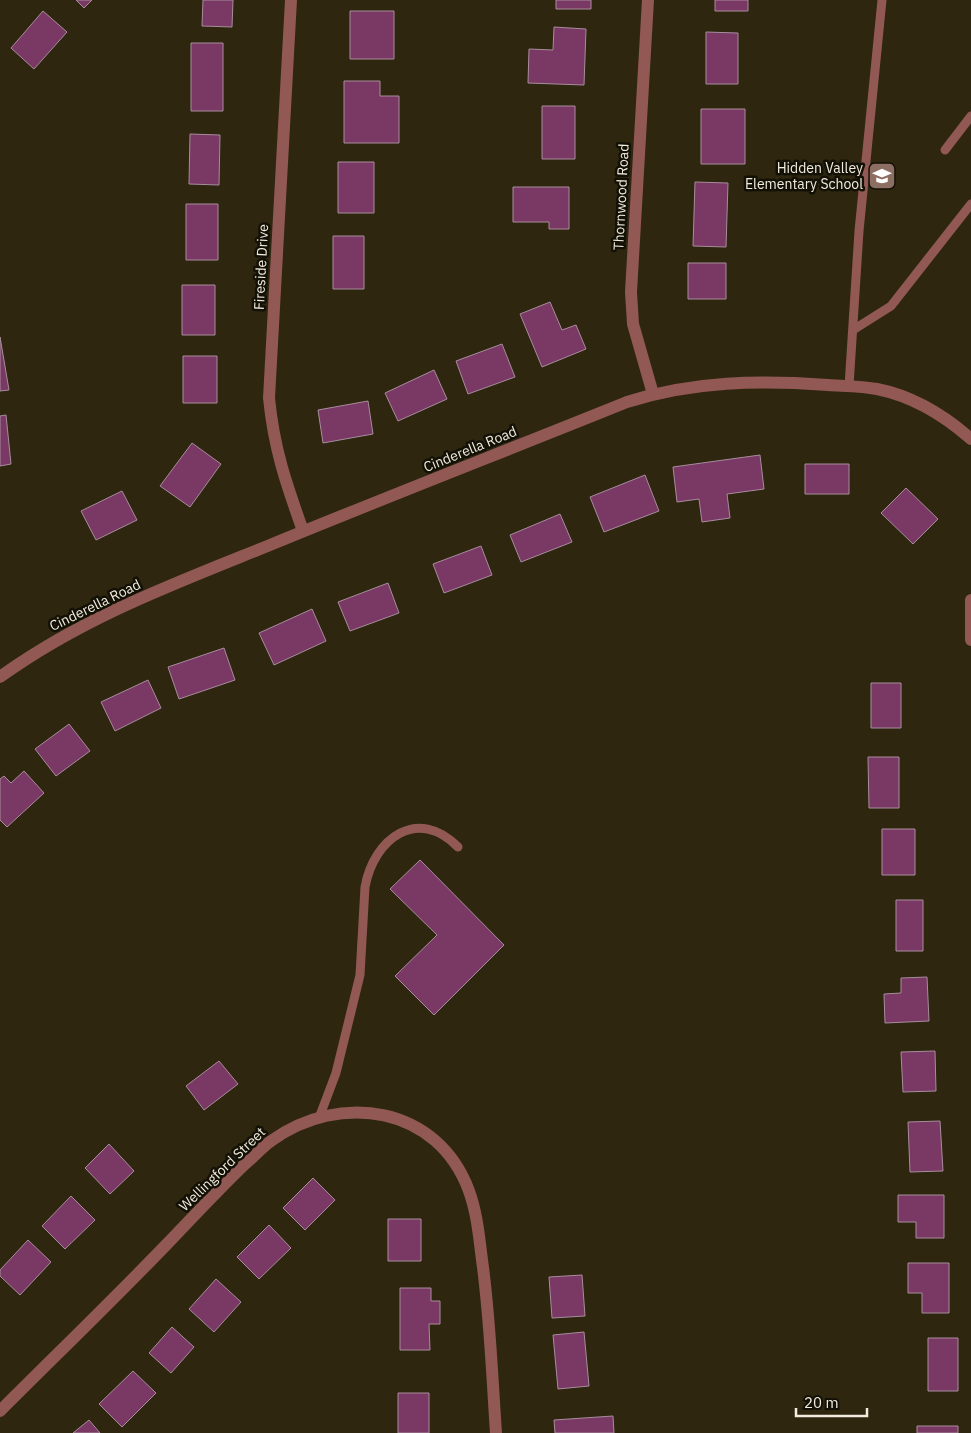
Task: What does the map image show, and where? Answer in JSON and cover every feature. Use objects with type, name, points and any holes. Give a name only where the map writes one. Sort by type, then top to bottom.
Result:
[{"type":"street","name":"Fireside Drive","points":[[291,0],[269,398],[273,438],[283,477],[303,531]]},
{"type":"street","name":"Thornwood Road","points":[[648,0],[631,292],[633,324],[653,394]]},
{"type":"street","name":"Cinderella Road","points":[[0,677],[27,657],[80,625],[176,582],[627,402],[653,394],[691,386],[748,381],[877,389],[914,401],[931,410],[971,439]]},
{"type":"street","points":[[971,600],[971,640]]},
{"type":"street","name":"Wellingford Street","points":[[0,1412],[229,1180],[270,1141],[300,1124],[347,1112],[362,1111],[392,1116],[431,1136],[443,1148],[468,1189],[477,1220],[486,1290],[496,1433]]},
{"type":"lane","points":[[849,386],[859,231],[883,0]]},
{"type":"lane","points":[[945,150],[971,116]]},
{"type":"lane","points":[[853,330],[891,306],[971,204]]},
{"type":"lane","points":[[319,1118],[330,1092],[360,975],[365,887],[374,858],[393,837],[419,827],[441,832],[458,847]]},
{"type":"building","points":[[76,0],[92,0],[84,8]]},
{"type":"building","points":[[203,0],[233,0],[232,27],[202,26]]},
{"type":"building","points":[[556,0],[591,0],[591,9],[556,9]]},
{"type":"building","points":[[715,0],[748,0],[748,11],[715,11]]},
{"type":"building","points":[[43,11],[67,32],[34,69],[11,48]]},
{"type":"building","points":[[350,11],[394,11],[394,59],[350,59]]},
{"type":"building","points":[[554,27],[586,29],[584,85],[528,83],[529,49],[553,50]]},
{"type":"building","points":[[706,32],[738,33],[738,84],[706,84]]},
{"type":"building","points":[[191,43],[223,43],[223,111],[191,111]]},
{"type":"building","points":[[344,81],[380,81],[380,96],[399,96],[399,143],[344,143]]},
{"type":"building","points":[[542,106],[575,106],[575,159],[542,159]]},
{"type":"building","points":[[701,109],[745,109],[745,164],[701,164]]},
{"type":"building","points":[[190,134],[220,135],[219,185],[189,184]]},
{"type":"building","points":[[338,162],[374,162],[374,213],[338,213]]},
{"type":"building","points":[[695,182],[728,183],[726,247],[693,246]]},
{"type":"building","points":[[513,187],[569,187],[569,229],[549,229],[549,222],[513,222]]},
{"type":"building","points":[[186,204],[218,204],[218,260],[186,260]]},
{"type":"building","points":[[333,236],[364,236],[364,289],[333,289]]},
{"type":"building","points":[[688,263],[726,263],[726,299],[688,299]]},
{"type":"building","points":[[182,285],[215,285],[215,335],[182,335]]},
{"type":"building","points":[[550,302],[562,330],[576,325],[586,349],[542,367],[520,314]]},
{"type":"building","points":[[0,337],[9,390],[0,391]]},
{"type":"building","points":[[502,344],[515,377],[468,394],[456,361]]},
{"type":"building","points":[[183,356],[217,356],[217,403],[183,403]]},
{"type":"building","points":[[434,370],[447,399],[398,421],[385,393]]},
{"type":"building","points":[[368,401],[373,434],[323,443],[318,410]]},
{"type":"building","points":[[6,415],[11,464],[0,466],[0,416]]},
{"type":"building","points":[[192,443],[221,464],[190,507],[160,486]]},
{"type":"building","points":[[760,455],[764,489],[727,494],[730,518],[702,522],[699,499],[677,502],[673,467]]},
{"type":"building","points":[[805,464],[849,464],[849,494],[805,494]]},
{"type":"building","points":[[645,475],[659,511],[604,532],[590,497]]},
{"type":"building","points":[[906,488],[938,519],[913,544],[881,513]]},
{"type":"building","points":[[122,491],[137,520],[96,540],[81,511]]},
{"type":"building","points":[[560,514],[572,542],[521,562],[510,535]]},
{"type":"building","points":[[481,546],[492,575],[444,593],[433,564]]},
{"type":"building","points":[[388,583],[399,613],[350,631],[338,602]]},
{"type":"building","points":[[312,609],[326,641],[274,665],[259,633]]},
{"type":"building","points":[[224,648],[235,680],[179,699],[168,667]]},
{"type":"building","points":[[148,680],[161,708],[115,731],[101,702]]},
{"type":"building","points":[[871,683],[901,683],[901,728],[871,728]]},
{"type":"building","points":[[69,724],[90,751],[56,776],[35,749]]},
{"type":"building","points":[[868,757],[899,757],[899,808],[869,808]]},
{"type":"building","points":[[24,771],[44,793],[7,827],[0,820],[0,779],[4,776],[11,783]]},
{"type":"building","points":[[882,829],[915,829],[915,875],[882,875]]},
{"type":"building","points":[[420,860],[504,945],[434,1015],[395,976],[437,935],[390,889]]},
{"type":"building","points":[[896,900],[923,900],[923,951],[896,951]]},
{"type":"building","points":[[927,977],[929,1021],[885,1023],[884,994],[901,993],[901,978]]},
{"type":"building","points":[[935,1051],[936,1091],[903,1092],[901,1052]]},
{"type":"building","points":[[219,1061],[238,1084],[204,1110],[186,1086]]},
{"type":"building","points":[[940,1121],[943,1171],[910,1172],[908,1122]]},
{"type":"building","points":[[109,1144],[134,1171],[110,1194],[85,1168]]},
{"type":"building","points":[[313,1178],[335,1200],[305,1230],[283,1208]]},
{"type":"building","points":[[898,1195],[944,1195],[944,1238],[916,1238],[916,1222],[898,1222]]},
{"type":"building","points":[[71,1196],[95,1220],[65,1249],[42,1226]]},
{"type":"building","points":[[388,1219],[421,1219],[421,1261],[388,1261]]},
{"type":"building","points":[[269,1225],[291,1248],[259,1279],[237,1257]]},
{"type":"building","points":[[28,1240],[51,1262],[20,1295],[0,1276],[0,1270]]},
{"type":"building","points":[[908,1263],[949,1263],[949,1313],[922,1313],[922,1293],[908,1293]]},
{"type":"building","points":[[582,1275],[585,1316],[552,1318],[549,1277]]},
{"type":"building","points":[[216,1279],[241,1302],[214,1332],[189,1309]]},
{"type":"building","points":[[400,1288],[431,1288],[431,1301],[440,1301],[440,1324],[429,1324],[430,1350],[400,1350]]},
{"type":"building","points":[[172,1327],[194,1347],[171,1373],[149,1353]]},
{"type":"building","points":[[584,1332],[589,1386],[558,1389],[553,1335]]},
{"type":"building","points":[[928,1338],[958,1338],[958,1391],[928,1391]]},
{"type":"building","points":[[133,1371],[156,1393],[122,1427],[99,1404]]},
{"type":"building","points":[[398,1393],[429,1393],[429,1433],[398,1433]]},
{"type":"building","points":[[613,1416],[614,1433],[555,1433],[554,1420]]},
{"type":"building","points":[[89,1420],[100,1433],[73,1433]]},
{"type":"building","points":[[917,1426],[958,1426],[958,1433],[917,1433]]},
{"type":"place","name":"Hidden Valley Elementary School","points":[[882,176]]}]
